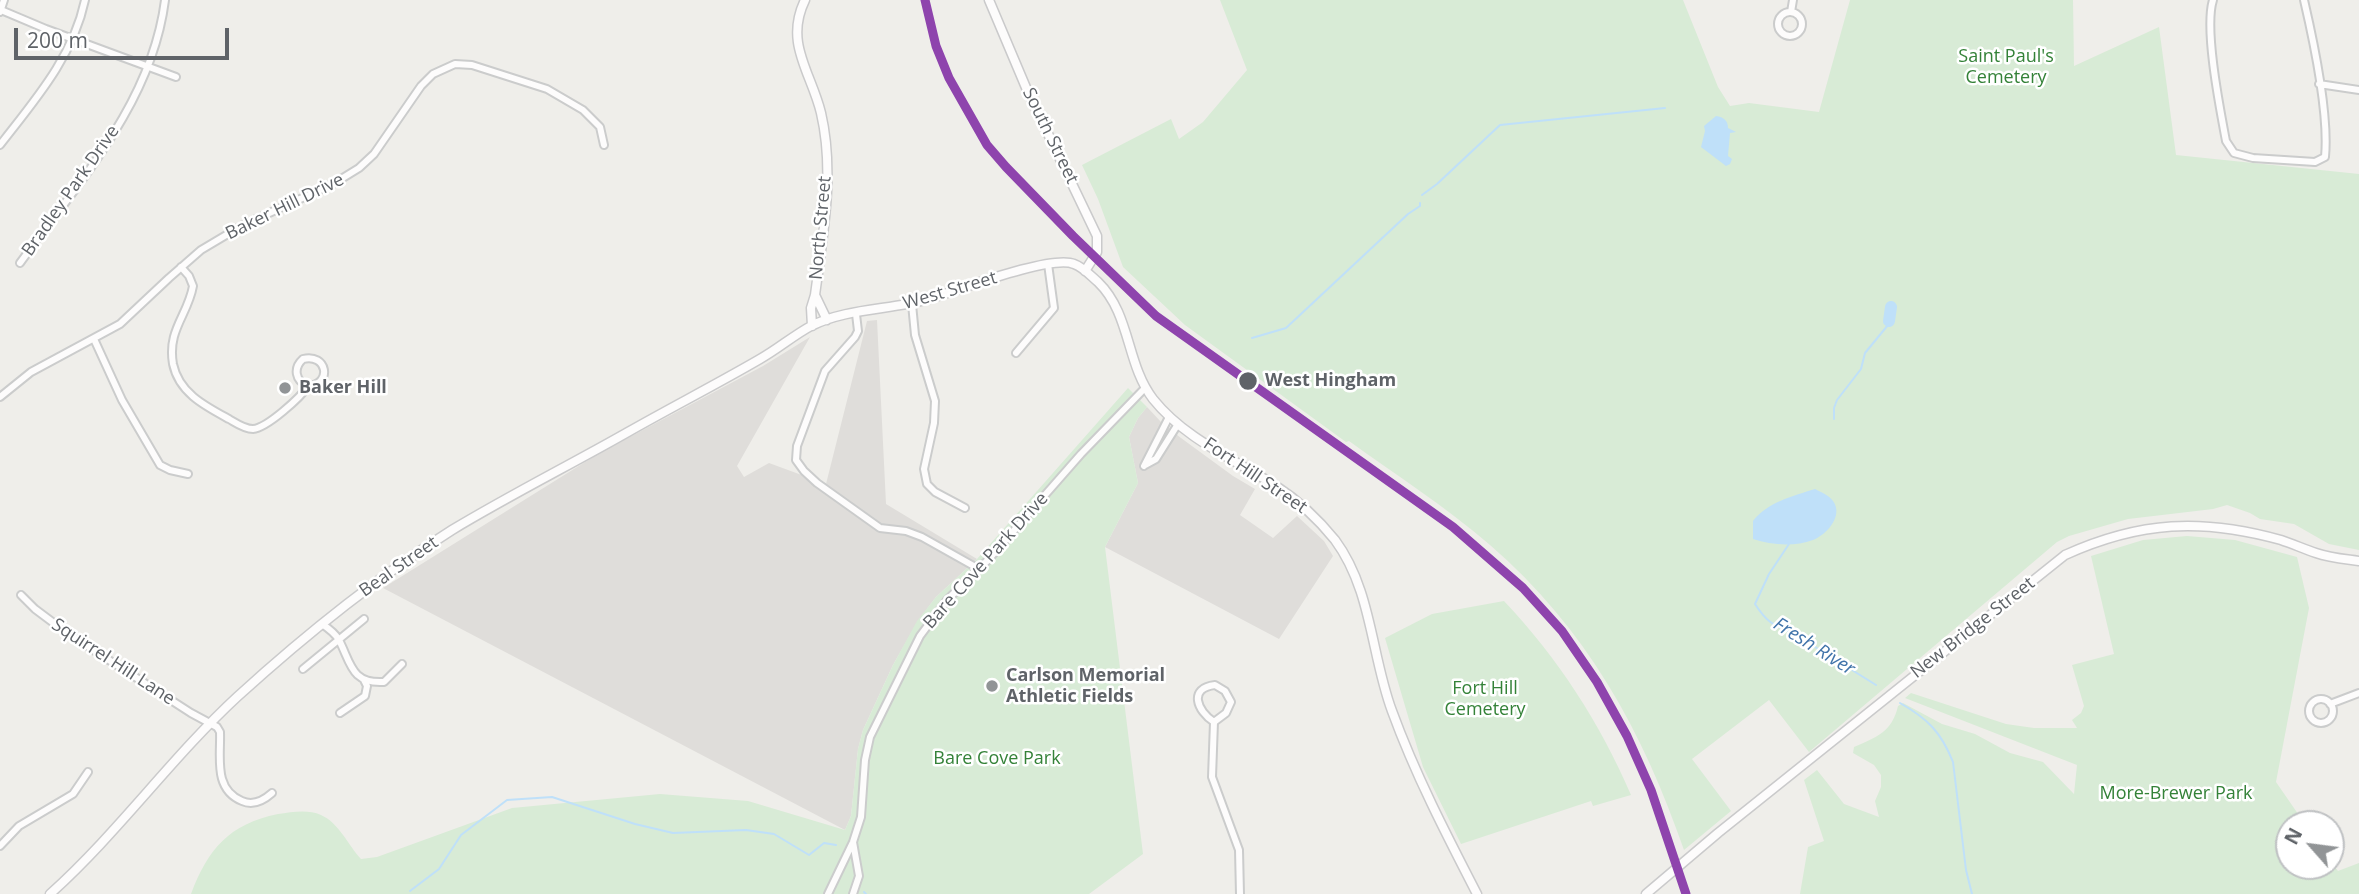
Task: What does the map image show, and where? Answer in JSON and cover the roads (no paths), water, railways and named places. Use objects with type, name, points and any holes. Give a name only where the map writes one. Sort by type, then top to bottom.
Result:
[{"type":"street","points":[[4,0],[0,11],[176,77]]},
{"type":"street","points":[[0,145],[49,80],[73,38],[85,0]]},
{"type":"street","name":"Bradley Park Drive","points":[[20,263],[103,152],[127,111],[148,66],[161,25],[165,0]]},
{"type":"street","name":"North Street","points":[[805,0],[798,18],[796,39],[820,111],[827,165],[826,209],[811,308],[812,326]]},
{"type":"street","name":"South Street","points":[[989,0],[1027,90],[1097,236],[1097,252],[1085,271]]},
{"type":"street","points":[[1791,12],[1793,0]]},
{"type":"street","points":[[2213,0],[2213,54],[2226,141],[2234,153],[2243,157],[2315,162],[2325,157],[2326,141],[2304,0]]},
{"type":"street","points":[[1791,12],[1798,15],[1802,25],[1799,32],[1789,36],[1780,32],[1777,23],[1780,16],[1791,12]]},
{"type":"street","name":"Baker Hill Drive","points":[[0,397],[32,372],[127,318],[201,250],[243,225],[333,184],[359,169],[381,144],[412,97],[433,74],[455,64],[472,65],[547,89],[585,112],[600,127],[604,145]]},
{"type":"street","points":[[2319,85],[2359,90]]},
{"type":"street","name":"West Street","points":[[812,326],[827,320],[912,304],[1048,264],[1071,262],[1085,271]]},
{"type":"street","points":[[1016,353],[1054,309],[1048,264]]},
{"type":"street","points":[[181,267],[193,286],[174,332],[172,356],[178,379],[192,396],[244,427],[257,428],[269,422],[308,386],[318,383],[324,372],[320,362],[313,358],[303,359],[297,367],[300,382],[308,386]]},
{"type":"street","name":"Fort Hill Street","points":[[1085,271],[1107,291],[1117,307],[1145,388],[1169,416],[1229,459],[1275,485],[1299,503],[1338,544],[1357,579],[1390,706],[1433,806],[1477,894]]},
{"type":"street","name":"North Street","points":[[815,295],[827,320]]},
{"type":"street","points":[[912,304],[915,335],[935,401],[934,422],[924,470],[927,484],[935,492],[965,508]]},
{"type":"street","points":[[856,314],[858,331],[825,371],[797,446],[796,460],[817,483],[880,528],[906,531],[922,537],[979,569]]},
{"type":"street","name":"Beal Street","points":[[50,894],[137,805],[236,697],[322,624],[393,570],[451,531],[537,480],[760,359],[812,326]]},
{"type":"street","points":[[94,339],[122,400],[160,466],[188,474]]},
{"type":"street","name":"Bare Cove Park Drive","points":[[828,894],[853,842],[861,817],[868,744],[920,636],[947,600],[979,569],[1081,454],[1145,388]]},
{"type":"street","points":[[1169,416],[1144,466],[1156,459],[1178,424]]},
{"type":"street","name":"New Bridge Street","points":[[1646,894],[1687,858],[2034,579],[2065,555],[2084,546],[2153,527],[2221,526],[2283,541],[2325,556],[2359,561]]},
{"type":"street","name":"Squirrel Hill Lane","points":[[21,595],[67,633],[210,724]]},
{"type":"street","points":[[303,669],[364,620]]},
{"type":"street","points":[[322,624],[339,640],[351,669],[364,680],[366,686],[365,696],[340,713]]},
{"type":"street","points":[[364,680],[384,682],[402,664]]},
{"type":"street","points":[[1215,685],[1225,691],[1231,702],[1226,713],[1214,722],[1201,712],[1197,703],[1205,688],[1215,685]]},
{"type":"street","points":[[2330,704],[2359,693]]},
{"type":"street","points":[[1214,722],[1212,776],[1239,850],[1240,894]]},
{"type":"street","points":[[210,724],[220,732],[220,769],[226,790],[234,798],[247,803],[262,801],[272,793]]},
{"type":"street","points":[[0,846],[19,826],[66,799],[77,789],[88,772]]},
{"type":"street","name":"Bare Cove Park Drive","points":[[853,842],[859,876],[853,894]]},
{"type":"water","points":[[1716,116],[1723,118],[1728,128],[1736,132],[1730,133],[1728,156],[1732,159],[1726,166],[1701,147],[1704,126]]},
{"type":"water","points":[[1815,489],[1830,497],[1836,507],[1835,519],[1823,534],[1813,540],[1790,544],[1753,539],[1753,521],[1759,514],[1781,500]]},
{"type":"waterway","points":[[1422,195],[1500,125],[1665,108]]},
{"type":"waterway","points":[[1252,338],[1286,328],[1408,214],[1420,206],[1420,203]]},
{"type":"waterway","points":[[1889,321],[1891,307]]},
{"type":"waterway","points":[[1834,419],[1837,400],[1861,369],[1865,353],[1888,325]]},
{"type":"waterway","name":"Fresh River","points":[[1789,544],[1769,574],[1755,604],[1774,625],[1791,632],[1876,685]]},
{"type":"waterway","name":"Fresh River","points":[[1900,703],[1932,727],[1944,742],[1953,762],[1966,870],[1972,894]]},
{"type":"waterway","points":[[410,891],[439,869],[461,835],[507,800],[552,797],[635,824],[673,833],[746,830],[774,834],[809,855],[824,843],[836,845]]},
{"type":"place","name":"West Hingham","points":[[1248,381]]},
{"type":"place","name":"Baker Hill","points":[[285,388]]},
{"type":"place","name":"Carlson Memorial Athletic Fields","points":[[992,686]]},
{"type":"park label","name":"Saint Paul's Cemetery","points":[[2006,67]]},
{"type":"park label","name":"Fort Hill Cemetery","points":[[1485,699]]},
{"type":"park label","name":"Bare Cove Park","points":[[997,759]]},
{"type":"park label","name":"More-Brewer Park","points":[[2176,794]]}]
